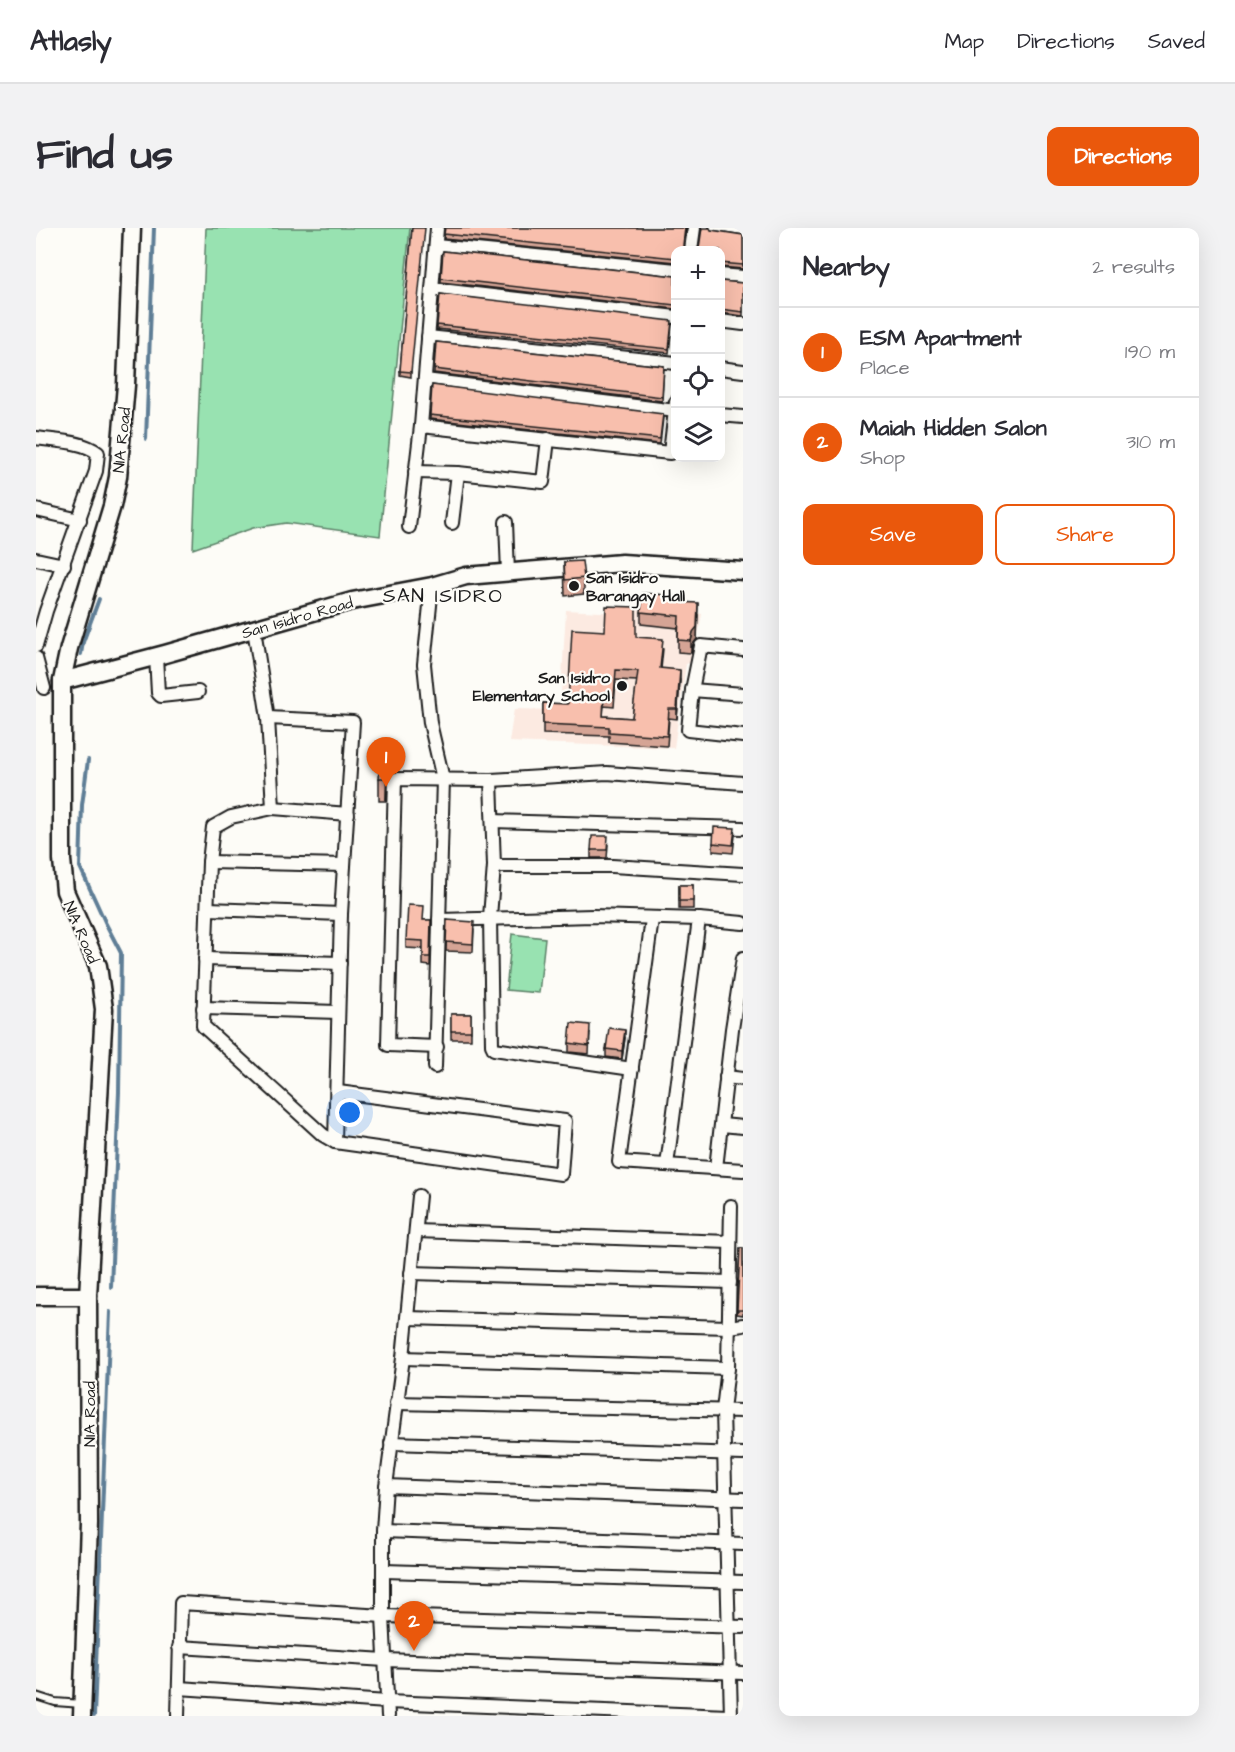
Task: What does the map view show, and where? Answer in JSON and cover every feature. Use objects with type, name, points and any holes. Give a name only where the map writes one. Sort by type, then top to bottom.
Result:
[{"type":"street","name":"NIA Road","points":[[82,1710],[89,1524],[88,1296],[104,1009],[98,966],[65,891],[62,860],[62,681],[69,648],[112,506],[118,477],[126,384],[132,228]]},
{"type":"street","points":[[409,527],[421,426],[437,228]]},
{"type":"street","points":[[692,246],[694,228]]},
{"type":"street","points":[[716,228],[743,231]]},
{"type":"street","points":[[436,246],[671,270]]},
{"type":"street","points":[[725,275],[743,277]]},
{"type":"street","points":[[432,289],[671,316]]},
{"type":"street","points":[[725,322],[743,324]]},
{"type":"street","points":[[428,337],[671,363]]},
{"type":"street","points":[[725,369],[743,371]]},
{"type":"street","points":[[425,380],[671,408]]},
{"type":"street","points":[[725,415],[743,417]]},
{"type":"street","points":[[421,426],[670,453],[671,444]]},
{"type":"street","points":[[36,438],[93,448],[98,453],[96,471],[64,565],[41,610],[36,646]]},
{"type":"street","points":[[415,472],[458,473],[543,482],[548,439]]},
{"type":"street","points":[[452,523],[458,473]]},
{"type":"street","points":[[36,510],[80,520]]},
{"type":"street","points":[[506,522],[508,573]]},
{"type":"street","points":[[36,559],[64,565]]},
{"type":"street","name":"San Isidro Road","points":[[40,690],[62,681],[352,601],[432,586],[466,576],[622,563],[743,571]]},
{"type":"street","points":[[432,586],[424,664],[430,723],[443,779],[435,1067]]},
{"type":"street","points":[[254,629],[268,718],[273,808]]},
{"type":"street","points":[[743,650],[701,646],[688,730],[743,736]]},
{"type":"street","points":[[156,656],[158,693],[161,696],[198,692]]},
{"type":"street","points":[[36,658],[40,690]]},
{"type":"street","points":[[693,690],[743,694]]},
{"type":"street","points":[[268,718],[353,722],[341,914],[335,1142]]},
{"type":"street","points":[[437,1047],[388,1045],[395,779],[491,780],[607,772],[743,783]]},
{"type":"street","points":[[491,780],[494,866],[490,917],[492,1045],[494,1049],[632,1069]]},
{"type":"street","points":[[338,1092],[565,1121],[561,1174],[335,1142],[322,1135],[203,1026],[209,862],[213,827],[231,817],[273,808],[348,814]]},
{"type":"street","points":[[493,821],[743,828]]},
{"type":"street","points":[[209,862],[344,866]]},
{"type":"street","points":[[494,866],[612,866],[743,874]]},
{"type":"street","points":[[208,909],[341,914]]},
{"type":"street","points":[[439,920],[593,916],[743,922]]},
{"type":"street","points":[[652,919],[619,1162],[743,1170]]},
{"type":"street","points":[[667,1165],[699,919]]},
{"type":"street","points":[[716,1168],[726,1077],[738,1029],[743,958]]},
{"type":"street","points":[[205,959],[340,963]]},
{"type":"street","points":[[203,1008],[338,1012]]},
{"type":"street","points":[[726,1077],[743,1078]]},
{"type":"street","points":[[722,1125],[743,1127]]},
{"type":"street","points":[[388,1716],[383,1616],[383,1531],[386,1486],[403,1358],[419,1196]]},
{"type":"street","points":[[179,1688],[387,1702],[730,1716],[737,1673],[730,1627],[723,1410],[728,1368],[731,1206]]},
{"type":"street","points":[[416,1231],[730,1242]]},
{"type":"street","points":[[411,1273],[730,1282]]},
{"type":"street","points":[[36,1296],[88,1296]]},
{"type":"street","points":[[407,1318],[743,1325]]},
{"type":"street","points":[[403,1358],[728,1368]]},
{"type":"street","points":[[396,1404],[743,1411]]},
{"type":"street","points":[[391,1443],[743,1454]]},
{"type":"street","points":[[386,1486],[743,1499]]},
{"type":"street","points":[[383,1531],[743,1544]]},
{"type":"street","points":[[384,1571],[743,1582]]},
{"type":"street","points":[[178,1716],[182,1603],[383,1616],[743,1627]]},
{"type":"street","points":[[179,1647],[385,1660],[737,1673]]},
{"type":"lane","points":[[36,1696],[82,1710]]},
{"type":"shaded area","name":"San Isidro Elementary School","points":[[638,601],[702,614],[693,662],[686,664],[674,748],[509,742],[514,709],[560,710],[566,610],[635,614]]},
{"type":"green space","points":[[206,228],[410,228],[380,536],[286,523],[253,528],[193,549]]},
{"type":"green space","points":[[512,934],[545,938],[539,993],[506,990]]},
{"type":"building","points":[[412,228],[425,228],[411,372],[400,371]]},
{"type":"building","points":[[445,228],[685,228],[683,246],[671,246],[671,258],[444,234]]},
{"type":"building","points":[[702,228],[743,235],[743,265],[725,263],[725,246],[699,246]]},
{"type":"building","points":[[443,251],[671,276],[671,305],[441,278]]},
{"type":"building","points":[[725,281],[743,283],[743,312],[725,310]]},
{"type":"building","points":[[440,294],[671,321],[671,330],[669,349],[437,325]]},
{"type":"building","points":[[436,342],[664,366],[662,397],[434,369]]},
{"type":"building","points":[[432,385],[663,414],[660,439],[430,415]]},
{"type":"building","points":[[582,561],[584,578],[565,580],[564,562]]},
{"type":"building","points":[[643,593],[678,596],[677,602],[698,603],[697,627],[691,641],[678,640],[679,616],[641,612]]},
{"type":"building","points":[[606,606],[636,607],[636,637],[663,639],[660,668],[680,670],[677,709],[669,709],[667,736],[609,732],[609,727],[543,724],[543,703],[568,704],[572,629],[605,631]],"holes":[[[616,670],[638,671],[632,718],[603,716],[604,696],[614,697]]]},
{"type":"building","points":[[382,750],[389,751],[386,778],[379,778]]},
{"type":"building","points":[[714,827],[735,828],[733,845],[713,843]]},
{"type":"building","points":[[592,836],[608,836],[607,850],[591,850]]},
{"type":"building","points":[[679,885],[693,885],[693,901],[679,901]]},
{"type":"building","points":[[408,905],[424,906],[423,920],[431,920],[430,957],[423,957],[423,941],[406,940]]},
{"type":"building","points":[[447,920],[474,922],[473,944],[446,942]]},
{"type":"building","points":[[451,1014],[471,1014],[471,1031],[451,1031]]},
{"type":"building","points":[[571,1023],[590,1025],[589,1046],[569,1043]]},
{"type":"building","points":[[609,1028],[625,1030],[622,1051],[606,1049]]},
{"type":"building","points":[[740,1248],[743,1248],[743,1310],[737,1310]]},
{"type":"waterway","points":[[146,439],[154,228]]},
{"type":"waterway","points":[[81,654],[83,642],[99,599]]},
{"type":"waterway","points":[[88,760],[82,805],[80,867],[121,953],[119,1092],[111,1287]]},
{"type":"waterway","points":[[94,1716],[110,1312]]},
{"type":"place","name":"San Isidro Barangay Hall","points":[[574,586]]},
{"type":"place","name":"San Isidro Elementary School","points":[[622,686]]},
{"type":"place","name":"ESM Apartment","points":[[386,787]]},
{"type":"place","name":"Maiah Hidden Salon","points":[[414,1651]]},
{"type":"district","name":"SAN ISIDRO","points":[[443,595]]}]
